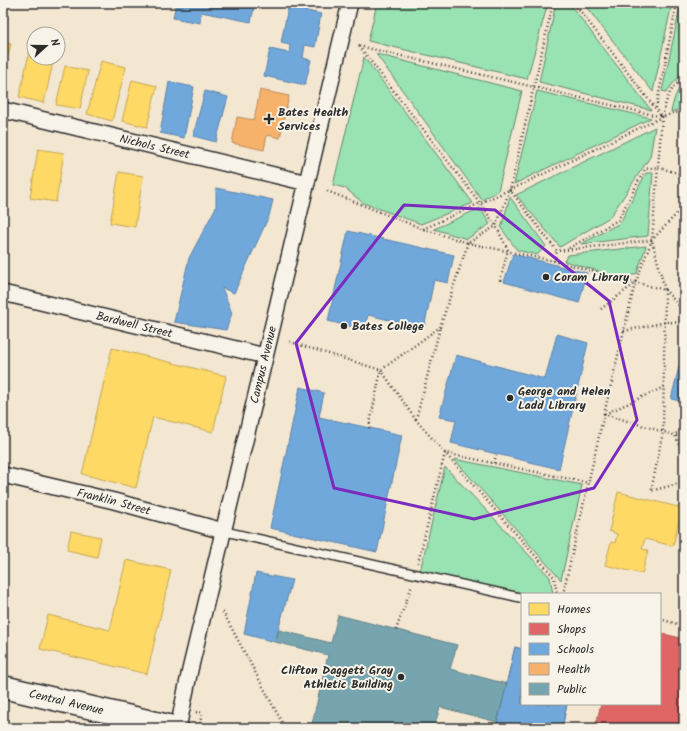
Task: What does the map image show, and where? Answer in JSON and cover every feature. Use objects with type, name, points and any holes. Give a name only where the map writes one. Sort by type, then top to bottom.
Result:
[{"type":"street","name":"Campus Avenue","points":[[177,728],[350,3]]},
{"type":"street","name":"Nichols Street","points":[[3,110],[307,183]]},
{"type":"street","name":"Bardwell Street","points":[[3,293],[266,356]]},
{"type":"street","name":"Franklin Street","points":[[3,475],[114,501],[223,531]]},
{"type":"street","name":"Central Avenue","points":[[3,687],[177,728]]},
{"type":"lane","points":[[223,531],[416,573],[521,598]]},
{"type":"path","points":[[416,420],[440,327],[468,243],[496,226],[510,190],[553,3]]},
{"type":"path","points":[[574,3],[662,117]]},
{"type":"path","points":[[656,108],[677,3]]},
{"type":"path","points":[[500,281],[508,250],[496,226],[359,46],[662,117]]},
{"type":"path","points":[[563,593],[635,284],[652,240],[662,117],[667,99],[674,84],[684,79]]},
{"type":"path","points":[[423,229],[510,190],[662,117],[684,110]]},
{"type":"path","points":[[568,249],[618,220],[645,169],[657,167],[684,175]]},
{"type":"path","points":[[510,190],[557,251]]},
{"type":"path","points":[[327,191],[423,229],[468,243],[508,250],[554,261],[635,284],[665,290],[684,311]]},
{"type":"path","points":[[557,251],[652,240],[684,206]]},
{"type":"path","points":[[652,240],[665,290],[666,322],[663,432],[651,491],[684,482]]},
{"type":"path","points":[[554,261],[557,251]]},
{"type":"path","points":[[601,309],[635,284]]},
{"type":"path","points":[[624,330],[666,322],[684,323]]},
{"type":"path","points":[[369,428],[381,370],[440,327]]},
{"type":"path","points":[[290,342],[381,370],[416,420],[554,577],[557,593]]},
{"type":"path","points":[[604,414],[664,387]]},
{"type":"path","points":[[604,414],[663,432],[675,434],[684,438]]},
{"type":"path","points":[[675,434],[684,430]]},
{"type":"path","points":[[675,434],[684,457]]},
{"type":"path","points":[[445,453],[589,483]]},
{"type":"path","points":[[396,630],[416,573],[445,453]]},
{"type":"path","points":[[494,463],[496,455]]},
{"type":"path","points":[[223,612],[285,728]]},
{"type":"path","points":[[661,619],[684,626]]},
{"type":"path","points":[[199,728],[202,713]]},
{"type":"highlighted area","points":[[404,205],[495,210],[609,301],[637,420],[594,488],[474,519],[334,488],[296,343]]},
{"type":"green space","points":[[377,3],[548,3],[527,79],[368,41]]},
{"type":"green space","points":[[556,3],[569,3],[651,110],[539,82]]},
{"type":"green space","points":[[583,3],[672,3],[653,92]]},
{"type":"green space","points":[[681,3],[684,3],[684,71],[666,92],[662,91]]},
{"type":"green space","points":[[376,54],[522,91],[498,191],[482,200]]},
{"type":"green space","points":[[364,57],[473,203],[421,224],[363,203],[345,188],[333,185]]},
{"type":"green space","points":[[684,83],[684,108],[671,112],[677,93]]},
{"type":"green space","points":[[537,91],[651,118],[514,184]]},
{"type":"green space","points":[[655,127],[650,157],[610,217],[560,247],[516,195]]},
{"type":"green space","points":[[646,173],[653,173],[648,236],[581,244],[620,223]]},
{"type":"green space","points":[[510,197],[546,246],[537,255],[517,250],[501,228]]},
{"type":"green space","points":[[480,208],[490,224],[467,239],[434,229]]},
{"type":"green space","points":[[646,246],[637,273],[625,279],[564,261],[568,255]]},
{"type":"green space","points":[[454,459],[582,485],[561,580]]},
{"type":"green space","points":[[445,467],[550,577],[553,593],[521,593],[521,595],[420,571]]},
{"type":"building: Homes","points":[[3,42],[11,44],[3,77]]},
{"type":"building: Homes","points":[[101,61],[126,67],[112,121],[87,114]]},
{"type":"building: Homes","points":[[26,66],[52,66],[44,103],[19,97]]},
{"type":"building: Homes","points":[[65,66],[88,71],[80,109],[56,105]]},
{"type":"building: Homes","points":[[132,80],[157,86],[147,127],[122,121]]},
{"type":"building: Homes","points":[[38,149],[64,153],[56,202],[30,198]]},
{"type":"building: Homes","points":[[119,172],[143,176],[135,227],[110,223]]},
{"type":"building: Homes","points":[[112,348],[226,376],[213,432],[153,417],[136,488],[82,474]]},
{"type":"building: Homes","points":[[618,492],[682,508],[673,546],[645,539],[642,549],[648,550],[642,574],[605,565],[611,542],[615,543],[617,534],[609,531]]},
{"type":"building: Homes","points":[[71,531],[101,537],[97,557],[67,550]]},
{"type":"building: Homes","points":[[126,560],[171,570],[147,674],[40,649],[48,615],[110,630]]},
{"type":"building: Shops","points":[[661,633],[684,639],[684,728],[595,728],[601,705],[661,705]]},
{"type":"building: Schools","points":[[176,3],[255,3],[251,22],[201,12],[200,23],[173,18]]},
{"type":"building: Schools","points":[[288,7],[321,14],[315,47],[305,45],[303,58],[311,60],[305,85],[264,76],[270,49],[289,53],[290,45],[281,43]]},
{"type":"building: Schools","points":[[169,82],[194,87],[184,138],[160,133]]},
{"type":"building: Schools","points":[[205,91],[228,97],[216,142],[193,136]]},
{"type":"building: Schools","points":[[216,188],[273,200],[269,216],[234,293],[222,288],[232,313],[226,330],[174,322],[189,258],[216,207]]},
{"type":"building: Schools","points":[[348,231],[454,255],[448,283],[434,280],[424,328],[368,315],[364,330],[328,321]]},
{"type":"building: Schools","name":"Coram Library","points":[[513,254],[587,273],[579,303],[504,282]]},
{"type":"building: Schools","name":"George and Helen Ladd Library","points":[[557,334],[588,343],[559,469],[451,443],[456,420],[439,417],[456,355],[545,379]]},
{"type":"building: Schools","points":[[684,346],[684,402],[671,399]]},
{"type":"building: Schools","points":[[300,387],[324,393],[319,417],[402,435],[377,552],[270,528]]},
{"type":"building: Schools","points":[[256,573],[292,580],[275,642],[244,634]]},
{"type":"building: Schools","points":[[515,647],[521,649],[521,705],[567,705],[562,728],[496,728]]},
{"type":"building: Schools","points":[[515,647],[521,649],[521,705],[567,705],[562,728],[496,728]]},
{"type":"building: Health","name":"Bates Health Services","points":[[260,90],[289,96],[280,138],[267,135],[264,150],[232,143],[237,117],[254,120]]},
{"type":"building: Public","name":"Clifton Daggett Gray Athletic Building","points":[[338,615],[457,645],[450,669],[507,684],[497,722],[440,707],[434,728],[311,728],[328,655],[275,642],[279,630],[331,643]]},
{"type":"place","name":"Bates Health Services","points":[[269,119]]},
{"type":"place","name":"Coram Library","points":[[546,277]]},
{"type":"place","name":"Bates College","points":[[344,326]]},
{"type":"place","name":"George and Helen Ladd Library","points":[[510,398]]},
{"type":"place","name":"Clifton Daggett Gray Athletic Building","points":[[401,677]]}]
